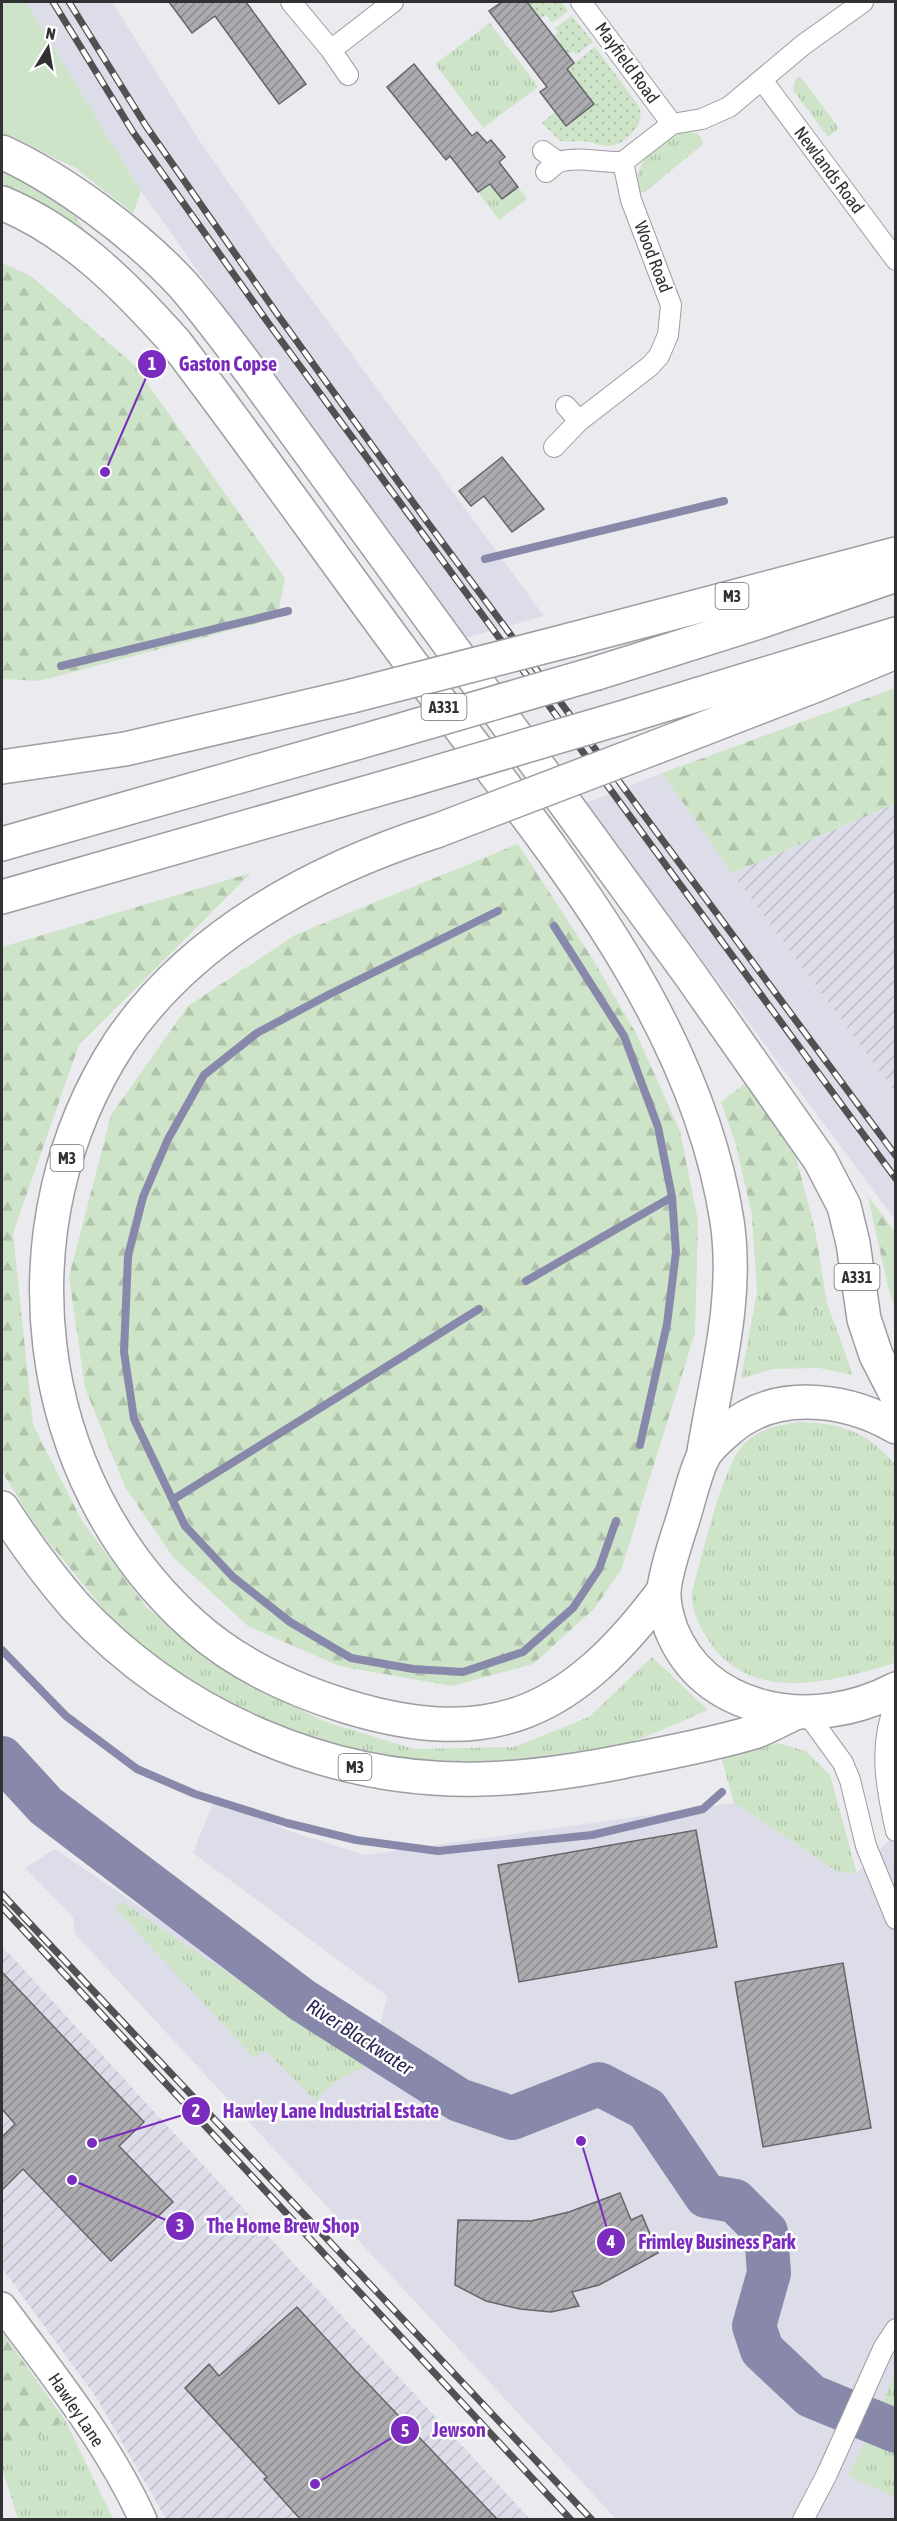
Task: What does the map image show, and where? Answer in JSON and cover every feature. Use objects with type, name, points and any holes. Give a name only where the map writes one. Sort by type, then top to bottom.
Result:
[{"type":"highway","name":"A331","points":[[2,152],[46,175],[79,196],[148,252],[188,292],[248,368],[692,976],[801,1129],[834,1185],[848,1220],[868,1334],[896,1394]]},
{"type":"highway","name":"A331","points":[[2,203],[40,223],[88,254],[137,300],[175,342],[553,853],[634,973],[687,1078],[711,1150],[728,1222],[730,1252],[728,1314],[703,1458]]},
{"type":"highway","name":"M3","points":[[2,767],[125,749],[352,696],[896,554]]},
{"type":"highway","name":"M3","points":[[2,844],[597,673],[762,621],[896,575]]},
{"type":"highway","points":[[2,897],[407,781],[896,634]]},
{"type":"highway","name":"M3","points":[[664,1590],[635,1629],[607,1658],[575,1685],[538,1706],[485,1723],[449,1725],[410,1722],[368,1713],[325,1700],[280,1681],[243,1661],[194,1627],[144,1572],[120,1539],[95,1497],[77,1459],[62,1417],[48,1349],[44,1303],[52,1216],[61,1175],[75,1134],[99,1079],[120,1043],[172,978],[207,947],[281,897],[356,862],[819,684],[896,651]]},
{"type":"highway","points":[[896,1426],[859,1410],[804,1401],[784,1404],[746,1417],[716,1441],[703,1458],[676,1541],[664,1590],[668,1619],[681,1651],[694,1669],[708,1681],[741,1699],[801,1713],[857,1705],[879,1698],[896,1689]]},
{"type":"highway","name":"M3","points":[[2,1508],[50,1577],[76,1607],[134,1659],[169,1686],[251,1732],[279,1744],[353,1767],[428,1778],[479,1779],[579,1770],[714,1742],[756,1731],[801,1713]]},
{"type":"main road","name":"Hawley Lane","points":[[2,2306],[68,2395],[109,2459],[143,2520]]},
{"type":"street","points":[[291,2],[331,50],[348,75]]},
{"type":"street","points":[[331,50],[393,2]]},
{"type":"street","name":"Mayfield Road","points":[[581,2],[672,124]]},
{"type":"street","points":[[549,162],[571,158],[603,163],[623,162],[672,124],[702,119],[729,107],[803,45],[863,2]]},
{"type":"street","name":"Newlands Road","points":[[762,80],[896,260]]},
{"type":"street","name":"Wood Road","points":[[554,447],[579,421],[650,366],[659,356],[670,328],[671,305],[631,200],[623,162]]},
{"type":"street","points":[[566,406],[579,421]]},
{"type":"street","points":[[896,1702],[885,1752],[885,1781],[896,1831]]},
{"type":"street","points":[[801,1713],[843,1763],[850,1780],[866,1846],[896,1919]]},
{"type":"street","points":[[803,2520],[827,2474],[883,2349],[896,2329]]},
{"type":"shaded area","points":[[26,2],[112,2],[201,143],[271,244],[544,616],[465,638],[141,191]]},
{"type":"shaded area","points":[[662,773],[732,873],[895,1092],[895,1220],[586,803]]},
{"type":"shaded area","points":[[895,804],[895,1092],[732,873]]},
{"type":"shaded area","points":[[216,1795],[286,1830],[365,1855],[734,1803],[838,1872],[856,1874],[895,1834],[895,2519],[616,2519],[75,1934],[73,1917],[25,1868],[55,1849],[371,2064],[387,1996],[193,1853]]},
{"type":"shaded area","points":[[2,1946],[530,2519],[166,2519],[98,2400],[2,2268]]},
{"type":"green space","points":[[2,2],[26,2],[141,191],[133,213],[74,167],[2,134]]},
{"type":"green space","points":[[527,2],[562,2],[568,11],[552,23],[546,15],[540,19]]},
{"type":"green space","points":[[572,16],[593,42],[576,55],[573,51],[568,55],[553,36],[559,33],[555,28]]},
{"type":"green space","points":[[490,23],[538,87],[483,128],[435,64]]},
{"type":"green space","points":[[595,47],[638,105],[640,117],[638,124],[630,136],[611,146],[583,141],[560,141],[542,123],[555,112],[566,125],[593,105],[567,69]]},
{"type":"green space","points":[[800,76],[839,128],[828,137],[793,90],[795,80]]},
{"type":"green space","points":[[683,131],[698,134],[703,141],[702,145],[645,192],[638,192],[639,172],[649,154],[656,146]]},
{"type":"green space","points":[[2,169],[66,203],[91,240],[2,190]]},
{"type":"green space","points":[[489,183],[502,199],[518,187],[527,199],[499,220],[478,192]]},
{"type":"green space","points":[[2,263],[31,276],[134,365],[285,578],[277,618],[39,681],[2,679]]},
{"type":"green space","points":[[895,688],[895,804],[732,873],[662,773]]},
{"type":"green space","points":[[518,844],[592,958],[637,1035],[680,1131],[698,1221],[695,1333],[621,1570],[594,1609],[533,1664],[452,1686],[339,1666],[248,1626],[173,1557],[125,1487],[85,1388],[69,1277],[111,1115],[188,1006],[295,935]]},
{"type":"green space","points":[[251,873],[79,1045],[13,1233],[33,1425],[82,1521],[147,1608],[119,1628],[38,1529],[2,1472],[2,947]]},
{"type":"green space","points":[[746,1083],[796,1157],[815,1230],[827,1303],[789,1328],[757,1292],[752,1216],[736,1145],[721,1102]]},
{"type":"green space","points":[[868,1196],[895,1232],[895,1307],[888,1287]]},
{"type":"green space","points":[[757,1292],[789,1328],[827,1303],[853,1375],[819,1368],[772,1369],[741,1379]]},
{"type":"green space","points":[[798,1422],[828,1424],[852,1431],[874,1444],[895,1464],[896,1662],[828,1680],[789,1683],[752,1676],[735,1668],[720,1655],[698,1621],[692,1591],[721,1491],[736,1455],[744,1444],[762,1431]]},
{"type":"green space","points":[[147,1608],[241,1681],[326,1722],[414,1749],[514,1747],[589,1717],[652,1657],[708,1710],[626,1745],[538,1763],[446,1764],[336,1748],[250,1713],[160,1662],[119,1628]]},
{"type":"green space","points":[[777,1743],[806,1751],[830,1775],[857,1874],[838,1872],[734,1803],[721,1757]]},
{"type":"green space","points":[[123,1902],[366,2067],[339,2080],[316,2101],[266,2051],[254,2058],[116,1909]]},
{"type":"green space","points":[[2,2332],[65,2420],[2,2459]]},
{"type":"green space","points":[[895,2373],[896,2427],[875,2419]]},
{"type":"green space","points":[[65,2420],[113,2519],[18,2519],[2,2468],[2,2459]]},
{"type":"green space","points":[[872,2427],[895,2437],[895,2497],[848,2476]]},
{"type":"building","points":[[169,2],[246,2],[306,84],[279,104],[215,16],[192,33]]},
{"type":"building","points":[[502,2],[527,2],[574,63],[567,69],[594,104],[566,126],[540,92],[547,87],[489,11]]},
{"type":"building","points":[[414,64],[472,136],[477,132],[487,143],[491,140],[505,157],[499,162],[518,187],[502,199],[490,184],[478,192],[450,156],[446,160],[387,87]]},
{"type":"building","points":[[502,457],[544,509],[512,532],[484,496],[471,506],[459,491]]},
{"type":"building","points":[[696,1830],[717,1947],[519,1982],[498,1865]]},
{"type":"building","points":[[843,1963],[871,2128],[763,2147],[735,1982]]},
{"type":"building","points":[[2,1972],[144,2122],[119,2146],[173,2202],[111,2261],[23,2169],[2,2190],[2,2137],[15,2124],[2,2109]]},
{"type":"building","points":[[620,2193],[631,2220],[642,2215],[658,2253],[599,2285],[572,2292],[579,2306],[551,2312],[520,2309],[486,2301],[455,2285],[458,2220],[531,2221],[569,2212]]},
{"type":"building","points":[[297,2307],[498,2520],[301,2520],[264,2479],[267,2477],[185,2388],[209,2364],[219,2376]]},
{"type":"waterway","points":[[485,559],[724,501]]},
{"type":"waterway","points":[[61,666],[288,611]]},
{"type":"waterway","points":[[498,911],[330,994],[257,1033],[204,1075],[168,1139],[143,1197],[128,1256],[124,1352],[134,1419],[185,1526],[233,1577],[290,1622],[351,1658],[413,1669],[463,1672],[523,1652],[573,1608],[599,1569],[616,1521]]},
{"type":"waterway","points":[[554,926],[624,1036],[658,1127],[672,1197],[676,1252],[667,1324],[640,1445]]},
{"type":"waterway","points":[[526,1281],[672,1197]]},
{"type":"waterway","points":[[174,1499],[479,1309]]},
{"type":"waterway","points":[[2,1650],[66,1716],[137,1769],[195,1794],[287,1823],[356,1840],[438,1851],[592,1835],[703,1809],[722,1792]]},
{"type":"waterway","name":"River Blackwater","points":[[2,1758],[46,1806],[302,2000],[459,2100],[512,2118],[599,2084],[647,2109],[706,2196],[735,2201],[766,2232],[769,2273],[754,2326],[762,2350],[811,2396],[896,2431]]},
{"type":"railway","points":[[53,2],[133,132],[269,324],[896,1179]]},
{"type":"railway","points":[[69,2],[146,126],[280,318],[428,523],[896,1156]]},
{"type":"railway","points":[[2,1894],[592,2520]]},
{"type":"railway","points":[[2,1907],[571,2520]]},
{"type":"place","name":"Gaston Copse","points":[[105,472]]},
{"type":"place","name":"Frimley Business Park","points":[[581,2141]]},
{"type":"place","name":"Hawley Lane Industrial Estate","points":[[92,2143]]},
{"type":"place","name":"The Home Brew Shop","points":[[72,2180]]},
{"type":"place","name":"Jewson","points":[[315,2484]]}]
